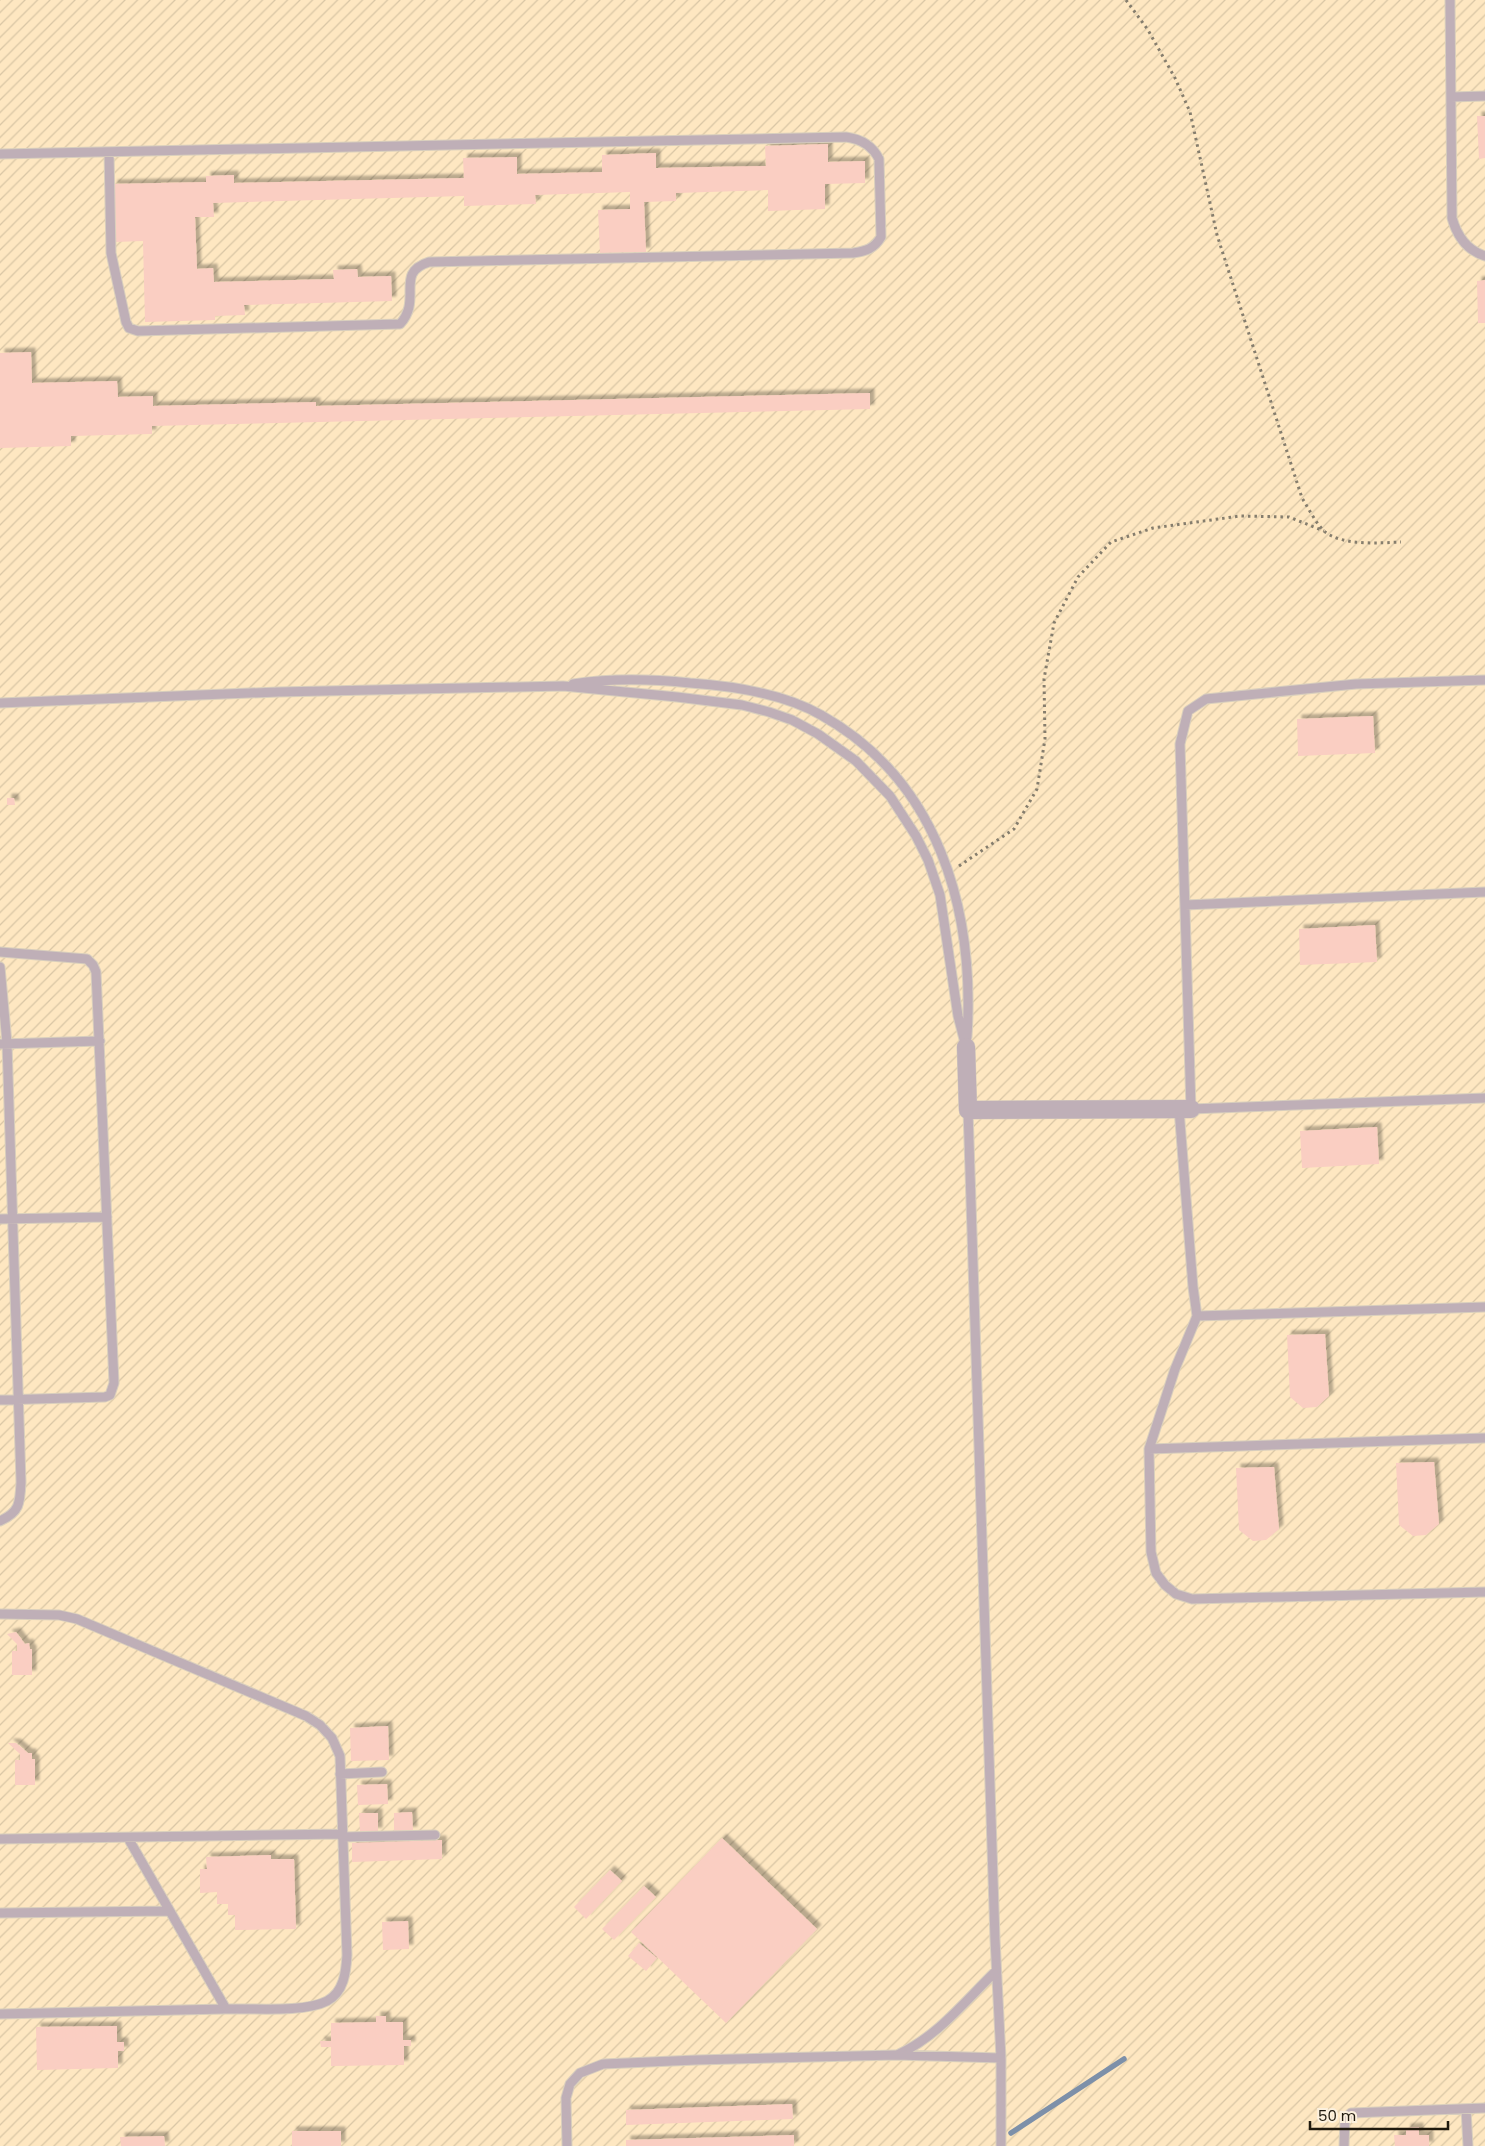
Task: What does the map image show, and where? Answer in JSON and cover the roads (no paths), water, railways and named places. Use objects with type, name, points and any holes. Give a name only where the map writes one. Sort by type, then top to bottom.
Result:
[{"type":"street","points":[[966,1047],[968,1110],[1185,1109]]},
{"type":"lane","points":[[1450,0],[1452,218],[1456,232],[1463,242],[1477,253],[1485,256]]},
{"type":"lane","points":[[1451,97],[1485,96]]},
{"type":"lane","points":[[0,154],[846,137],[865,143],[874,150],[879,159],[881,237],[876,245],[868,251],[853,253],[429,262],[418,266],[410,277],[410,308],[407,316],[400,324],[138,331],[129,328],[126,322],[111,253],[109,152]]},
{"type":"lane","points":[[562,686],[594,681],[621,680],[706,684],[774,697],[797,704],[821,715],[857,740],[896,775],[924,818],[949,872],[960,911],[965,946],[969,1001],[966,1047]]},
{"type":"lane","points":[[1485,680],[1356,684],[1206,698],[1195,704],[1188,711],[1183,725],[1180,744],[1185,906],[1185,1109],[1193,1287],[1197,1316],[1175,1368],[1150,1449],[1151,1552],[1156,1573],[1166,1586],[1176,1594],[1192,1599],[1485,1592]]},
{"type":"lane","points":[[0,703],[278,692],[562,686],[677,696],[742,705],[792,720],[818,734],[856,761],[890,796],[916,836],[928,860],[940,895],[958,1016],[966,1047]]},
{"type":"lane","points":[[1185,906],[1485,892]]},
{"type":"lane","points":[[0,952],[87,959],[93,965],[96,972],[113,1390],[105,1398],[0,1400]]},
{"type":"lane","points":[[0,967],[12,1218],[21,1482],[19,1505],[12,1516],[0,1521]]},
{"type":"lane","points":[[3,1044],[100,1041]]},
{"type":"lane","points":[[1185,1109],[1485,1098]]},
{"type":"lane","points":[[968,1110],[996,1970],[1001,2058],[1000,2146]]},
{"type":"lane","points":[[0,1219],[107,1217]]},
{"type":"lane","points":[[1197,1316],[1485,1307]]},
{"type":"lane","points":[[1150,1449],[1485,1438]]},
{"type":"lane","points":[[0,1614],[59,1615],[77,1619],[286,1706],[320,1724],[332,1738],[340,1756],[347,1955],[346,1972],[340,1989],[328,2001],[314,2006],[0,2014]]},
{"type":"lane","points":[[340,1774],[382,1772]]},
{"type":"lane","points":[[0,1838],[435,1835]]},
{"type":"lane","points":[[128,1838],[226,2009]]},
{"type":"lane","points":[[0,1913],[169,1911]]},
{"type":"lane","points":[[896,2055],[915,2047],[932,2034],[996,1970]]},
{"type":"lane","points":[[567,2146],[566,2098],[570,2084],[580,2073],[603,2064],[896,2055],[1001,2058]]},
{"type":"lane","points":[[1466,2108],[1468,2146]]},
{"type":"lane","points":[[1344,2146],[1345,2119],[1351,2113],[1485,2108]]},
{"type":"waterway","points":[[1011,2133],[1124,2059]]}]
